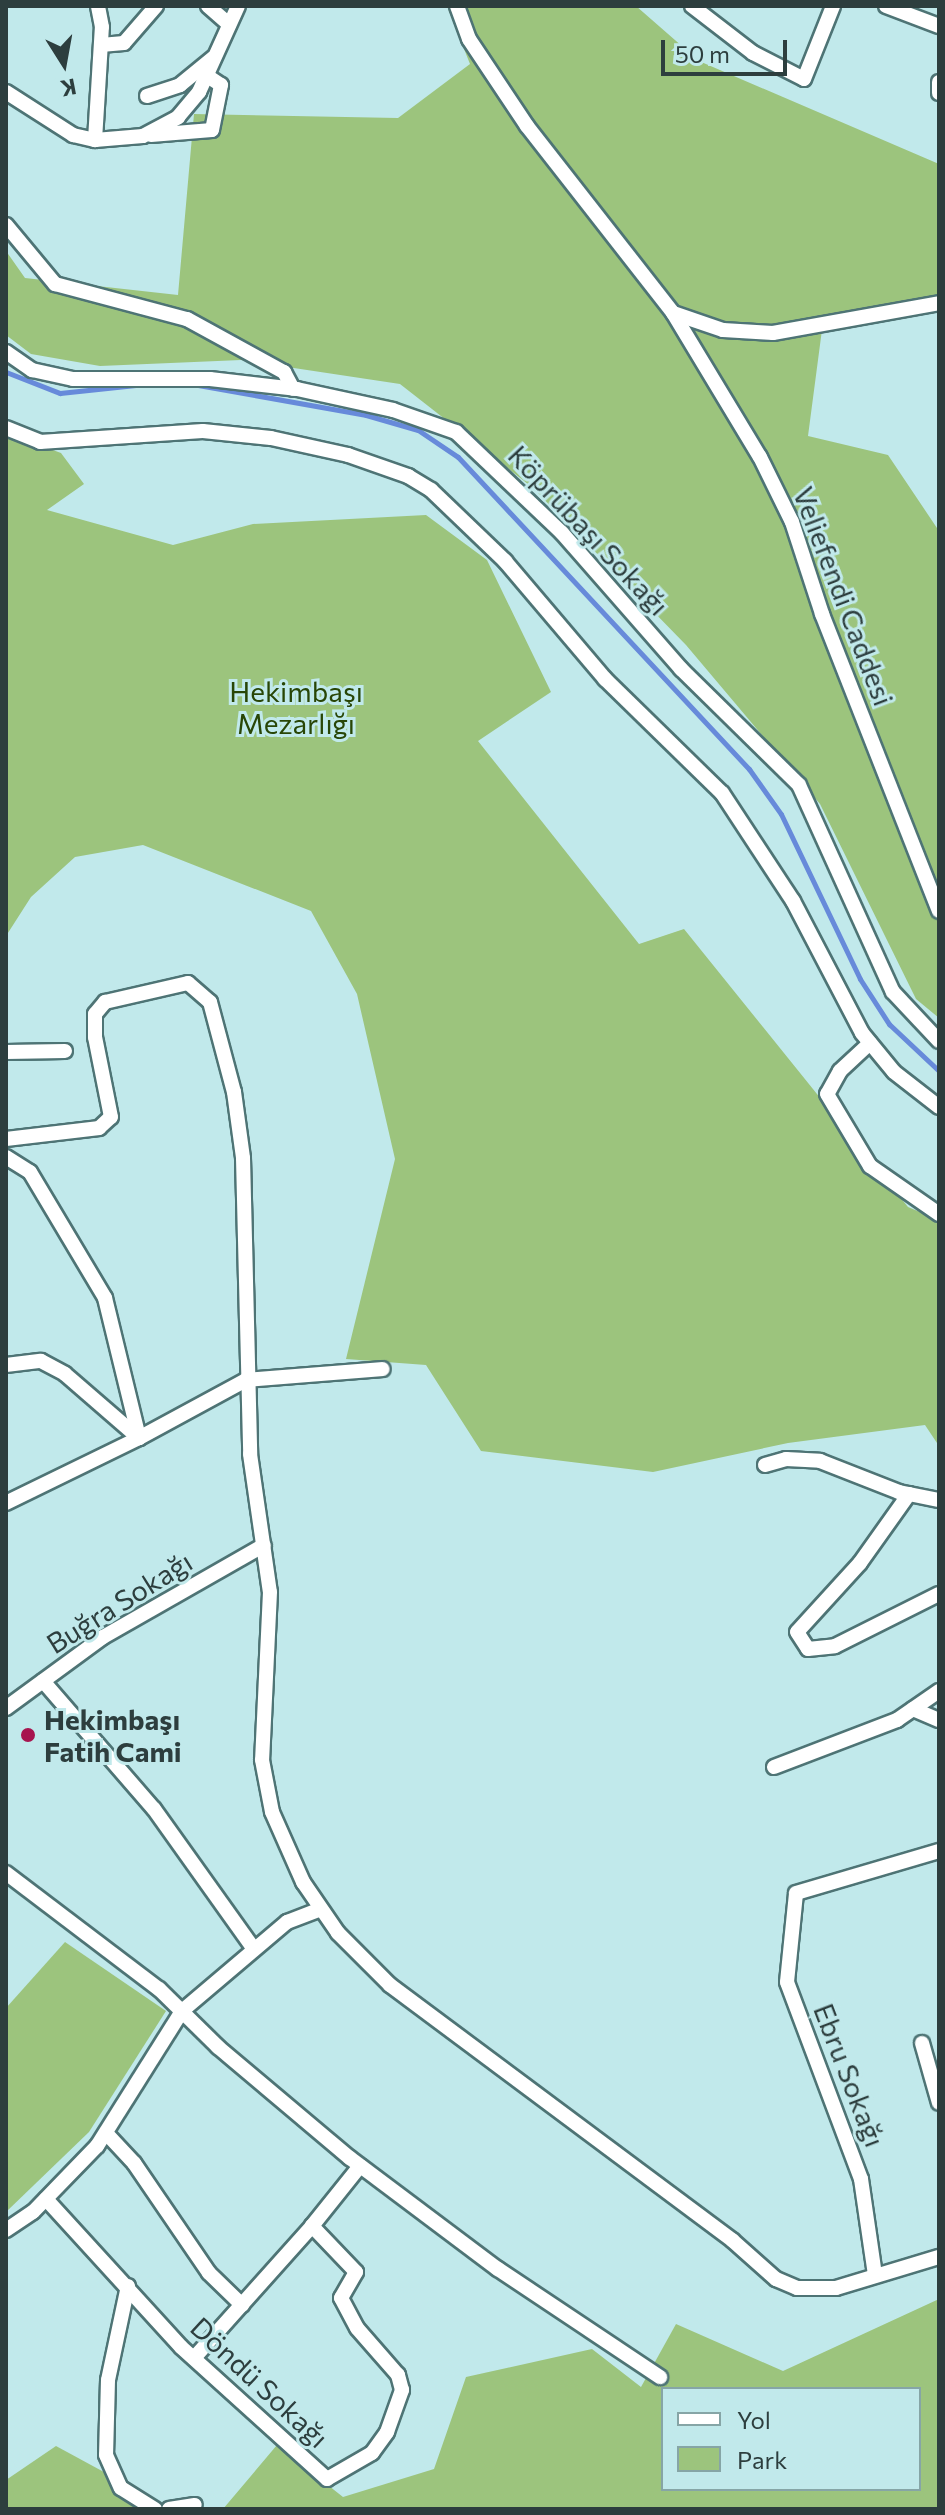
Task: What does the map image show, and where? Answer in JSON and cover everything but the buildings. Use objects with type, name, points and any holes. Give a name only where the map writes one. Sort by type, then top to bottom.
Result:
[{"type":"street","points":[[95,140],[101,45],[98,6]]},
{"type":"street","points":[[101,45],[124,43],[156,6]]},
{"type":"street","points":[[208,6],[229,24]]},
{"type":"street","points":[[143,136],[178,117],[220,53],[238,6]]},
{"type":"street","name":"Veliefendi Caddesi","points":[[457,6],[469,39],[527,126],[673,313],[760,457],[792,522],[822,614],[939,911]]},
{"type":"street","points":[[692,6],[753,53],[804,79],[833,6]]},
{"type":"street","points":[[886,6],[939,26]]},
{"type":"street","points":[[147,96],[180,85],[220,53]]},
{"type":"street","points":[[6,92],[73,135],[95,140],[212,130],[221,85],[207,76]]},
{"type":"street","points":[[939,82],[939,93]]},
{"type":"street","points":[[6,225],[55,284],[187,319],[284,372],[293,389]]},
{"type":"street","points":[[673,313],[723,330],[773,333],[939,303]]},
{"type":"street","name":"Köprübaşı Sokağı","points":[[6,352],[32,370],[73,379],[210,379],[293,389],[393,410],[456,432],[503,473],[607,581],[681,669],[799,785],[893,992],[939,1041]]},
{"type":"street","points":[[6,428],[40,442],[203,431],[271,438],[348,455],[408,476],[431,490],[505,561],[605,679],[722,793],[793,901],[870,1043],[894,1072],[939,1107]]},
{"type":"street","points":[[6,1139],[89,1130],[111,1117],[95,1037],[95,1014],[105,1002],[188,983],[200,989],[210,1002],[234,1092],[243,1158],[246,1380],[270,1592],[262,1760],[272,1812],[303,1882],[321,1909],[390,1985],[732,2240],[776,2279],[797,2288],[836,2288],[939,2257]]},
{"type":"street","points":[[870,1043],[840,1071],[827,1094],[870,1166],[939,1214]]},
{"type":"street","points":[[6,1052],[65,1051]]},
{"type":"street","points":[[6,1157],[30,1172],[105,1298],[139,1438]]},
{"type":"street","points":[[8,1359],[41,1361],[65,1374],[139,1438]]},
{"type":"street","points":[[6,1503],[139,1438],[246,1380],[383,1369]]},
{"type":"street","points":[[765,1465],[786,1459],[820,1461],[909,1494],[939,1500]]},
{"type":"street","points":[[909,1494],[860,1563],[797,1632],[808,1649],[835,1646],[939,1594]]},
{"type":"street","name":"Buğra Sokağı","points":[[6,1708],[103,1637],[264,1545]]},
{"type":"street","points":[[43,1681],[154,1809],[253,1948]]},
{"type":"street","points":[[774,1767],[913,1709],[939,1691]]},
{"type":"street","points":[[913,1709],[939,1720]]},
{"type":"street","name":"Ebru Sokağı","points":[[875,2275],[861,2179],[787,1982],[796,1893],[939,1851]]},
{"type":"street","points":[[6,1873],[182,2011],[360,2166],[498,2269],[660,2377]]},
{"type":"street","points":[[6,2230],[46,2199],[106,2133],[182,2011],[287,1922],[321,1909]]},
{"type":"street","points":[[922,2043],[939,2103]]},
{"type":"street","points":[[106,2133],[134,2163],[209,2273],[242,2305]]},
{"type":"street","points":[[194,2358],[312,2226],[360,2166]]},
{"type":"street","name":"Döndü Sokağı","points":[[46,2199],[194,2358],[327,2479],[372,2453],[387,2432],[402,2390],[398,2375],[357,2328],[341,2298],[356,2272],[312,2226]]},
{"type":"street","points":[[128,2286],[108,2380],[106,2455],[121,2488],[155,2509]]},
{"type":"street","points":[[169,2509],[195,2505]]},
{"type":"green space","points":[[447,6],[636,6],[699,61],[939,164],[939,298],[823,322],[808,436],[888,455],[939,531],[939,1018],[916,999],[820,804],[686,645],[533,488],[400,384],[241,360],[100,366],[31,354],[6,335],[6,251],[25,278],[178,295],[194,114],[398,118],[470,64]]},
{"type":"green space","name":"Hekimbaşı Mezarlığı","points":[[6,433],[61,453],[84,484],[47,510],[173,545],[253,524],[426,515],[487,560],[551,692],[478,741],[639,944],[684,929],[908,1207],[939,1220],[939,1446],[925,1425],[788,1443],[653,1472],[481,1451],[426,1365],[346,1359],[395,1159],[357,994],[311,911],[143,845],[75,857],[31,897],[6,936]]},
{"type":"green space","points":[[65,1942],[166,2011],[89,2132],[6,2212],[6,2008]]},
{"type":"green space","points":[[939,2299],[939,2509],[223,2509],[277,2445],[343,2497],[434,2469],[466,2377],[592,2349],[641,2387],[676,2324],[783,2371]]},
{"type":"green space","points":[[56,2446],[172,2509],[6,2509],[6,2480]]},
{"type":"waterway","points":[[6,372],[60,393],[136,385]]},
{"type":"waterway","points":[[198,385],[366,415],[418,430],[458,457],[749,769],[781,814],[860,979],[889,1024],[939,1071]]},
{"type":"place","name":"Hekimbaşı Fatih Cami","points":[[28,1735]]}]
